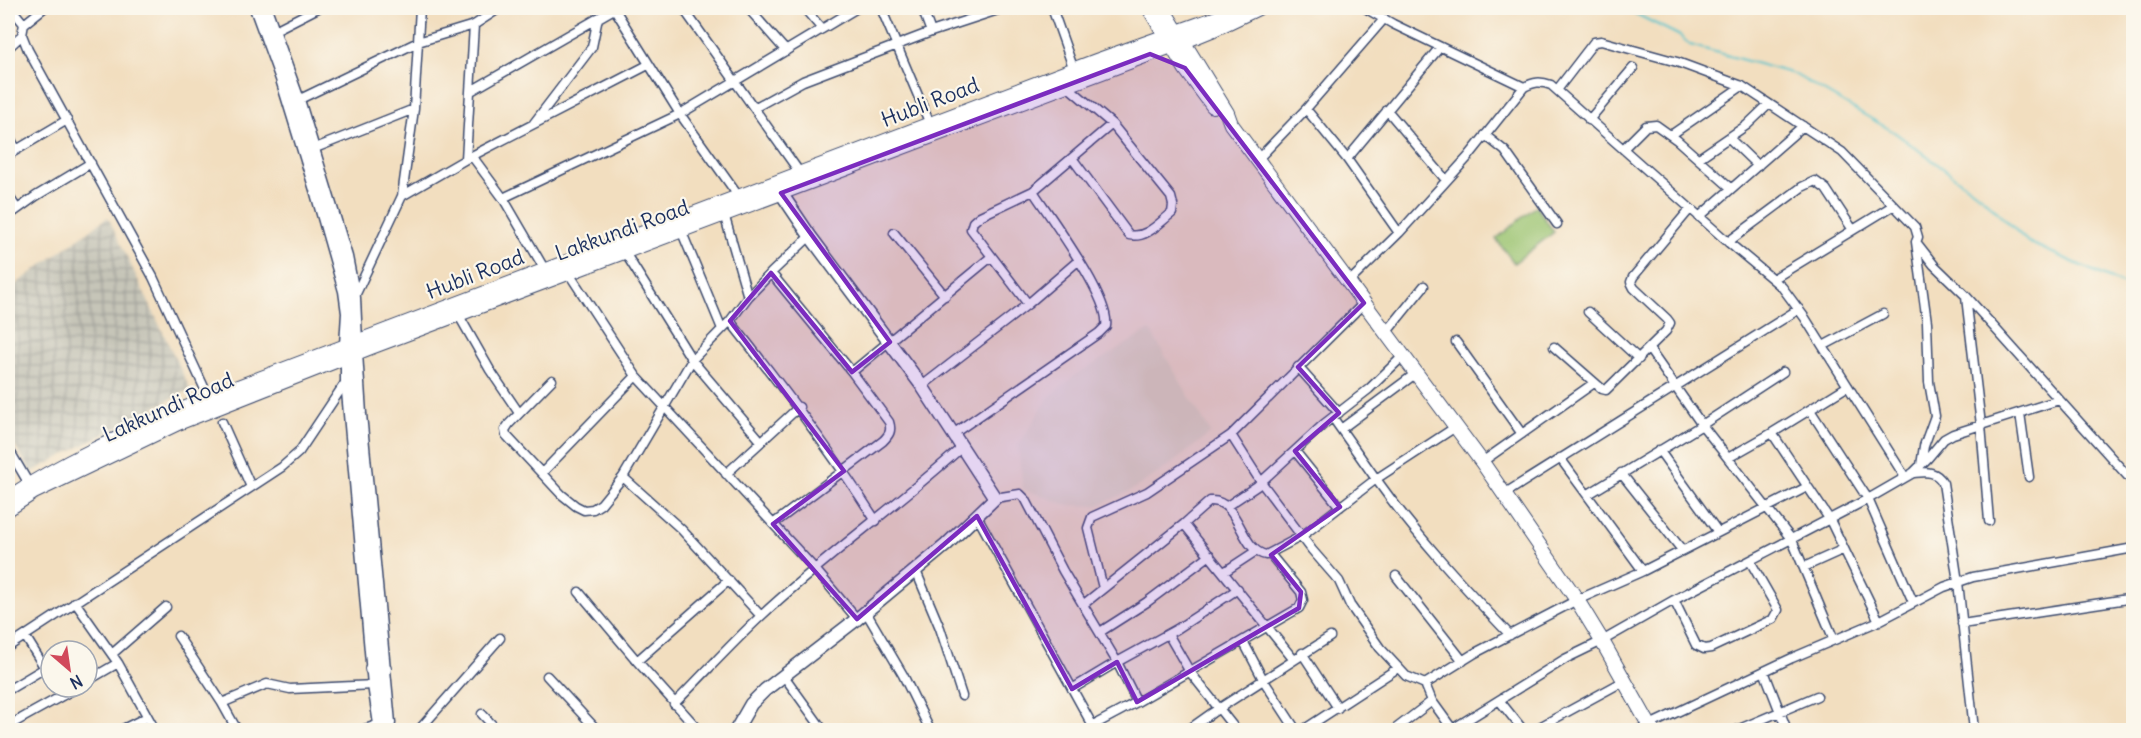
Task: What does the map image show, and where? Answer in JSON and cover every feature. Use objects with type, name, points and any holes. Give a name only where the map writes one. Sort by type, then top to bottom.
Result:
[{"type":"main road","points":[[256,8],[282,80],[345,291],[360,414],[378,669],[374,686],[384,728]]},
{"type":"main road","points":[[265,8],[298,100],[346,257],[354,298],[347,380],[378,669],[389,723],[384,728]]},
{"type":"main road","name":"Hubli Road","points":[[8,498],[29,484],[92,451],[209,398],[351,349],[545,270],[1074,70],[1146,49],[1206,26],[1236,8]]},
{"type":"main road","points":[[1157,10],[1206,26],[1258,8]]},
{"type":"main road","points":[[1157,10],[1190,65],[1227,112],[1231,124],[1454,428],[1482,462],[1577,600],[1624,681],[1647,729]]},
{"type":"main road","points":[[1157,10],[1146,49],[1190,65]]},
{"type":"main road","points":[[1190,65],[1195,48],[1206,26]]},
{"type":"main road","name":"Lakkundi Road","points":[[8,509],[34,492],[178,423],[351,349],[458,314],[781,193],[1066,84],[1146,49]]},
{"type":"main road","points":[[736,730],[751,704],[784,675],[916,571],[995,498],[922,386],[810,236],[781,193]]},
{"type":"street","points":[[10,8],[24,24]]},
{"type":"street","points":[[44,8],[24,24],[22,35],[28,50],[153,277],[209,398]]},
{"type":"street","points":[[273,31],[318,8]]},
{"type":"street","points":[[354,298],[402,196],[414,109],[420,8]]},
{"type":"street","points":[[298,100],[418,42],[474,25],[500,8]]},
{"type":"street","points":[[471,91],[614,8],[680,114],[739,197]]},
{"type":"street","points":[[683,8],[800,173]]},
{"type":"street","points":[[748,8],[786,51]]},
{"type":"street","points":[[804,8],[822,29]]},
{"type":"street","points":[[503,198],[680,114],[857,8]]},
{"type":"street","points":[[881,8],[930,124]]},
{"type":"street","points":[[921,8],[931,32]]},
{"type":"street","points":[[754,108],[803,81],[989,10],[1004,8]]},
{"type":"street","points":[[1052,8],[1074,70]]},
{"type":"street","points":[[1365,8],[1524,87]]},
{"type":"street","points":[[532,126],[592,46],[598,18]]},
{"type":"street","points":[[1257,160],[1306,109],[1384,19]]},
{"type":"street","points":[[474,25],[469,157],[503,198],[545,270]]},
{"type":"street","points":[[8,48],[22,35]]},
{"type":"street","points":[[1557,90],[1594,42],[1601,40],[1677,62],[1742,86],[1803,126],[1842,152],[1894,205],[1915,227],[1918,237],[1916,243],[1927,322],[1929,382],[1935,416],[1924,446],[1921,466]]},
{"type":"street","points":[[1347,159],[1440,47]]},
{"type":"street","points":[[402,196],[469,157],[648,64]]},
{"type":"street","points":[[1589,120],[1633,68]]},
{"type":"street","points":[[1348,283],[1399,233],[1524,87],[1533,82],[1542,82],[1557,90],[1698,217],[1773,279],[1799,309],[1909,475]]},
{"type":"street","points":[[1066,84],[1112,124],[1171,197],[1172,213],[1144,234],[1136,237],[1129,235],[1072,158]]},
{"type":"street","points":[[1671,135],[1742,86]]},
{"type":"street","points":[[1699,158],[1748,125],[1769,104]]},
{"type":"street","points":[[313,149],[414,109]]},
{"type":"street","points":[[1306,109],[1347,159],[1399,233]]},
{"type":"street","points":[[1387,110],[1446,180]]},
{"type":"street","points":[[8,155],[67,120]]},
{"type":"street","points":[[1028,304],[971,229],[973,222],[980,216],[1033,191],[1112,124]]},
{"type":"street","points":[[1623,149],[1646,126],[1656,125],[1699,158],[1731,188]]},
{"type":"street","points":[[1698,217],[1803,126]]},
{"type":"street","points":[[8,134],[16,149]]},
{"type":"street","points":[[1485,135],[1505,151],[1557,224]]},
{"type":"street","points":[[1729,138],[1758,166]]},
{"type":"street","points":[[8,216],[36,196],[92,164]]},
{"type":"street","points":[[1728,242],[1802,187],[1815,181],[1826,189],[1853,230]]},
{"type":"street","points":[[953,434],[1106,326],[1105,312],[1079,260],[1033,191]]},
{"type":"street","points":[[8,195],[17,209]]},
{"type":"street","points":[[1773,279],[1894,205]]},
{"type":"street","points":[[1554,347],[1602,389],[1610,388],[1666,332],[1670,323],[1634,288],[1632,280],[1690,209]]},
{"type":"street","points":[[724,214],[748,297]]},
{"type":"street","points":[[681,230],[722,329]]},
{"type":"street","points":[[894,233],[945,296]]},
{"type":"street","points":[[552,380],[509,424],[505,429],[506,435],[561,494],[584,510],[593,509],[601,504],[623,477],[692,360],[730,321],[748,297],[810,236]]},
{"type":"street","points":[[1916,243],[2133,483]]},
{"type":"street","points":[[624,251],[692,360],[761,441]]},
{"type":"street","points":[[852,372],[991,257]]},
{"type":"street","points":[[922,386],[1028,304],[1079,260]]},
{"type":"street","points":[[567,272],[636,376],[815,569],[861,615],[903,675],[930,730]]},
{"type":"street","points":[[771,273],[852,372],[889,422],[891,429],[889,436],[773,524]]},
{"type":"street","points":[[1386,333],[1424,286]]},
{"type":"street","points":[[1966,296],[1989,520]]},
{"type":"street","points":[[1103,588],[1088,528],[1092,518],[1148,492],[1231,435],[1364,303]]},
{"type":"street","points":[[1504,494],[1799,309]]},
{"type":"street","points":[[1588,312],[1639,359]]},
{"type":"street","points":[[458,314],[490,370],[519,414]]},
{"type":"street","points":[[1823,346],[1883,314]]},
{"type":"street","points":[[730,321],[799,407],[876,521]]},
{"type":"street","points":[[1456,342],[1522,434]]},
{"type":"street","points":[[1649,349],[1702,425],[1792,540],[1834,640]]},
{"type":"street","points":[[1227,506],[1261,482],[1336,415],[1369,389],[1402,356]]},
{"type":"street","points":[[1298,367],[1336,415],[1341,429],[1400,512],[1432,551],[1510,635]]},
{"type":"street","points":[[1587,495],[1702,425],[1783,372]]},
{"type":"street","points":[[1341,429],[1415,374]]},
{"type":"street","points":[[542,473],[636,376]]},
{"type":"street","points":[[8,647],[282,467],[299,452],[347,380]]},
{"type":"street","points":[[1482,462],[1594,383]]},
{"type":"street","points":[[1728,458],[1848,386]]},
{"type":"street","points":[[1231,435],[1261,482],[1339,581],[1350,605],[1380,648],[1406,676],[1425,684],[1432,701],[1452,730],[1565,659],[1830,520],[1909,475],[1921,466],[1944,439],[1953,434],[2059,400]]},
{"type":"street","points":[[726,474],[799,407]]},
{"type":"street","points":[[1809,410],[1868,499],[1913,602]]},
{"type":"street","points":[[2020,413],[2029,477]]},
{"type":"street","points":[[222,422],[251,487]]},
{"type":"street","points":[[1084,604],[1210,501],[1218,501],[1227,506],[1256,551],[1261,555],[1270,554],[1302,536],[1376,479],[1454,428]]},
{"type":"street","points":[[1772,433],[1830,520],[1879,621]]},
{"type":"street","points":[[674,704],[761,616],[962,447]]},
{"type":"street","points":[[8,448],[29,484]]},
{"type":"street","points":[[1659,450],[1718,532]]},
{"type":"street","points":[[1296,451],[1340,507]]},
{"type":"street","points":[[1560,458],[1643,571]]},
{"type":"street","points":[[1909,475],[1932,472],[1943,483],[1958,582],[1974,730]]},
{"type":"street","points":[[1621,473],[1682,550]]},
{"type":"street","points":[[623,477],[681,529],[761,616]]},
{"type":"street","points":[[1425,684],[1462,661],[1577,600],[1643,571],[1807,487]]},
{"type":"street","points":[[995,498],[1020,494],[1026,500],[1137,702]]},
{"type":"street","points":[[977,516],[1094,728],[1299,608],[1303,600],[1301,592],[1270,554]]},
{"type":"street","points":[[1184,524],[1294,660]]},
{"type":"street","points":[[1647,729],[1764,671],[1879,621],[1913,602],[1958,582],[1972,577],[2133,548]]},
{"type":"street","points":[[1804,567],[1844,549]]},
{"type":"street","points":[[1224,572],[1256,551]]},
{"type":"street","points":[[1100,632],[1147,602],[1210,555]]},
{"type":"street","points":[[1674,600],[1696,645],[1704,649],[1711,648],[1773,619],[1778,610],[1750,561]]},
{"type":"street","points":[[916,571],[940,628],[963,696]]},
{"type":"street","points":[[1396,576],[1462,661]]},
{"type":"street","points":[[637,661],[729,580]]},
{"type":"street","points":[[1072,689],[1168,634],[1238,589]]},
{"type":"street","points":[[579,592],[674,704],[699,730]]},
{"type":"street","points":[[1962,624],[2133,598]]},
{"type":"street","points":[[75,602],[118,663],[155,730]]},
{"type":"street","points":[[112,654],[166,607]]},
{"type":"street","points":[[1168,634],[1190,672],[1236,730]]},
{"type":"street","points":[[26,636],[39,658]]},
{"type":"street","points":[[178,636],[237,730]]},
{"type":"street","points":[[1188,730],[1264,681],[1302,653],[1330,637]]},
{"type":"street","points":[[419,730],[500,638]]},
{"type":"street","points":[[1243,641],[1264,681],[1296,730]]},
{"type":"street","points":[[1302,653],[1338,708]]},
{"type":"street","points":[[99,674],[118,663]]},
{"type":"street","points":[[1303,730],[1398,668]]},
{"type":"street","points":[[1764,671],[1787,730]]},
{"type":"street","points":[[8,690],[39,672]]},
{"type":"street","points":[[784,675],[823,730]]},
{"type":"street","points":[[547,676],[597,730]]},
{"type":"street","points":[[1534,730],[1624,681]]},
{"type":"street","points":[[222,703],[267,684],[290,688],[374,686]]},
{"type":"street","points":[[1741,730],[1816,696]]},
{"type":"street","points":[[8,726],[57,699]]},
{"type":"street","points":[[1499,700],[1523,730]]},
{"type":"street","points":[[1394,730],[1432,701]]},
{"type":"street","points":[[482,714],[497,730]]},
{"type":"street","points":[[121,730],[147,717]]},
{"type":"street","points":[[362,730],[384,728]]},
{"type":"highlighted area","points":[[1150,54],[1185,68],[1364,303],[1298,367],[1339,413],[1295,451],[1340,507],[1271,555],[1301,592],[1299,608],[1137,702],[1117,662],[1072,689],[977,516],[857,619],[773,524],[844,471],[730,321],[771,273],[852,372],[890,342],[781,193]]},
{"type":"shaded area","points":[[108,217],[190,389],[32,472],[8,436],[8,290]]},
{"type":"shaded area","points":[[1150,330],[1211,433],[1169,466],[1132,490],[1097,506],[1067,505],[1023,489],[1018,446],[1049,397],[1075,375]]},
{"type":"green space","points":[[1536,206],[1554,232],[1514,263],[1496,239]]},
{"type":"waterway","points":[[1624,8],[1680,36],[1690,45],[1794,74],[1894,132],[1982,197],[2028,242],[2122,284],[2134,285]]}]
